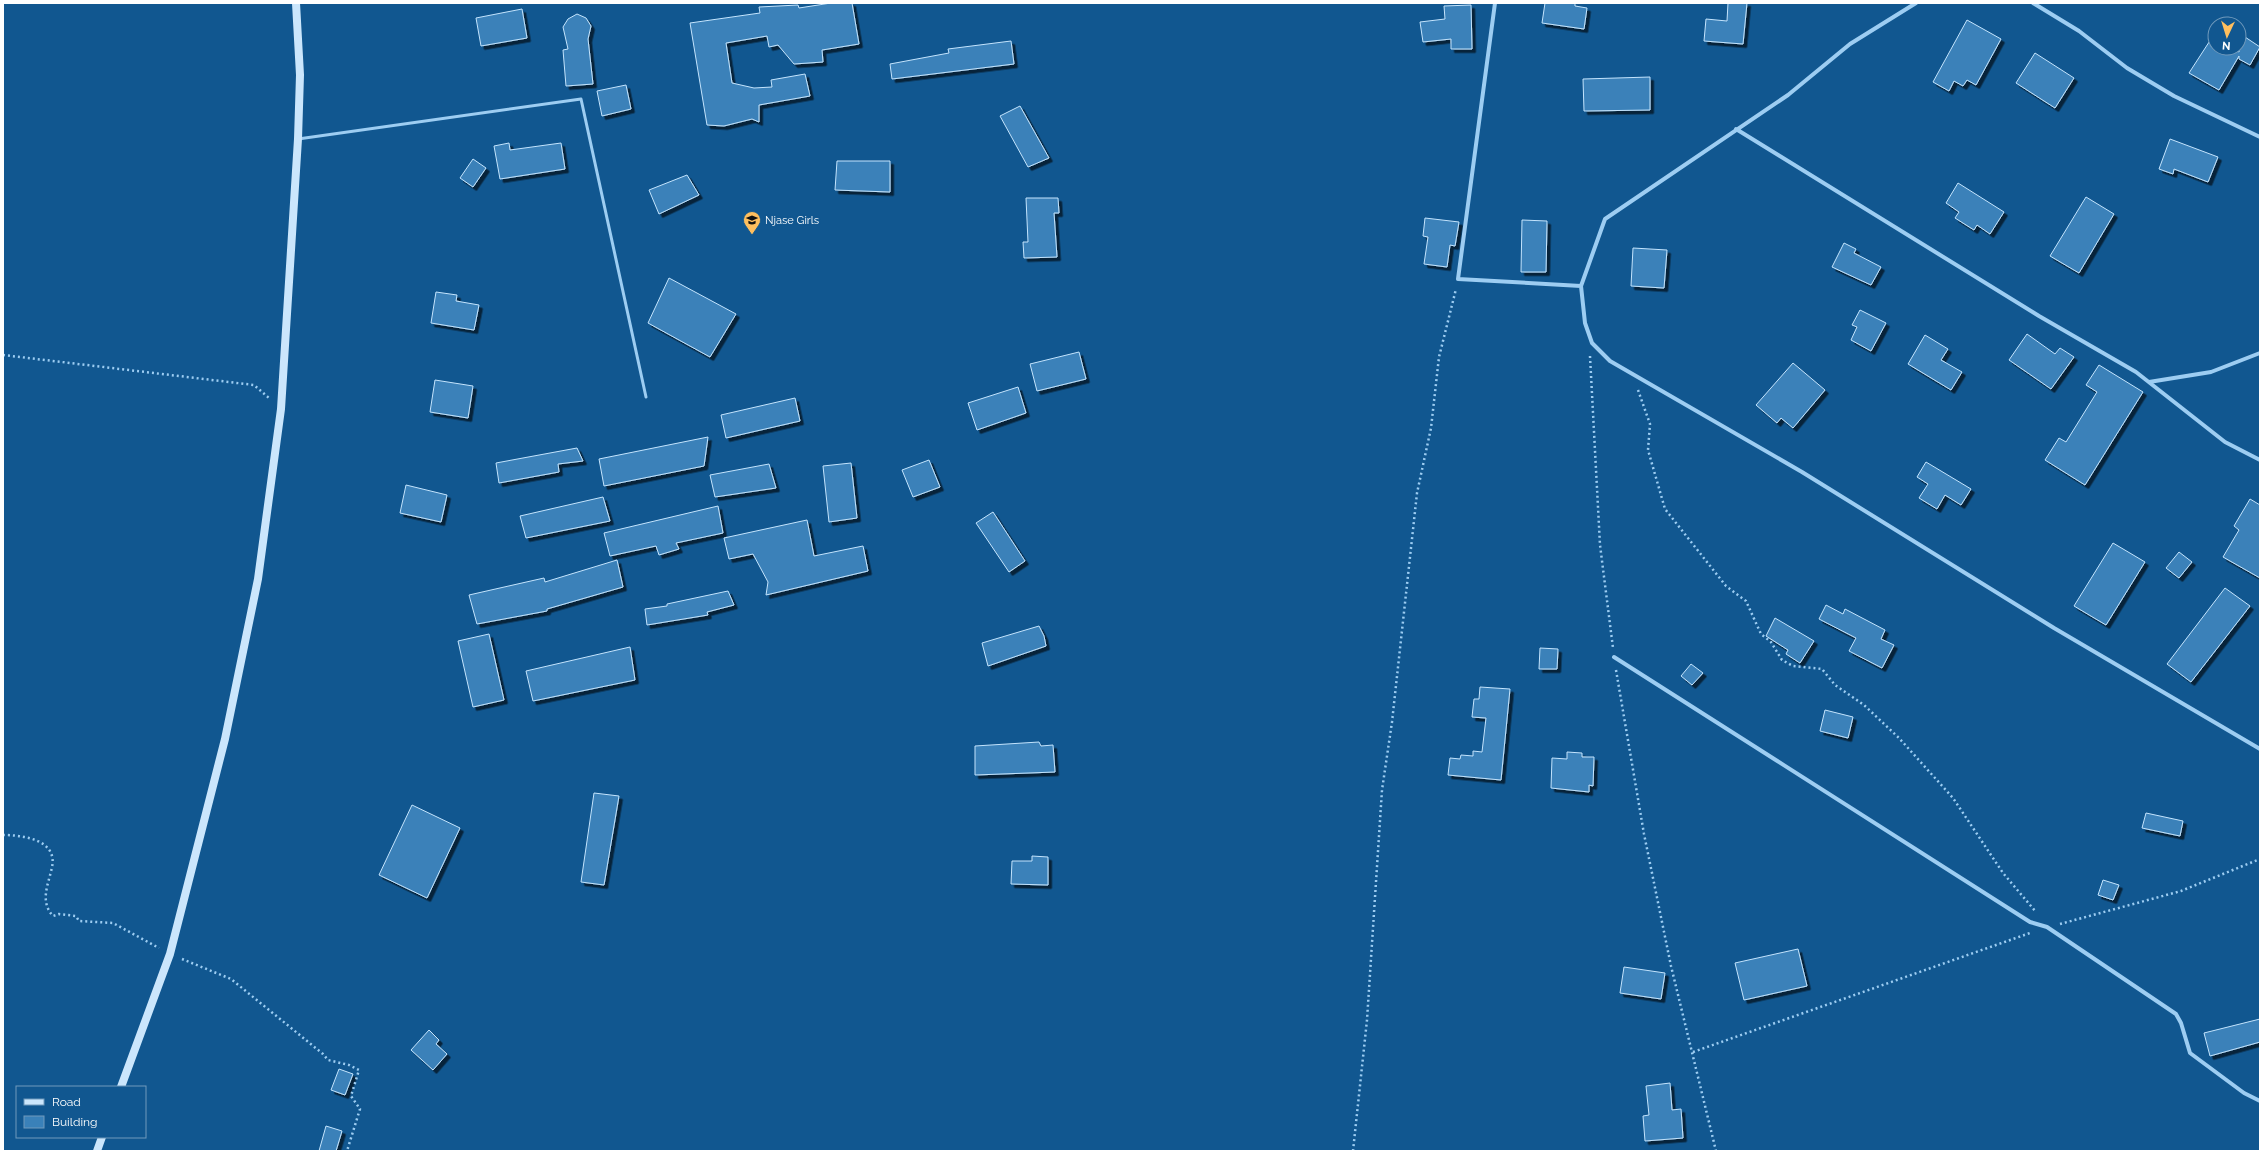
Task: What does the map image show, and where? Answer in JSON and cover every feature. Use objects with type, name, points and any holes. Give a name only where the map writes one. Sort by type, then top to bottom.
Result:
[{"type":"main road","points":[[121,1086],[170,954],[227,731],[258,579],[281,409],[298,139],[300,75],[296,3]]},
{"type":"main road","points":[[97,1151],[102,1138]]},
{"type":"street","points":[[1495,3],[1458,279],[1581,286]]},
{"type":"street","points":[[1916,3],[1850,44],[1788,95],[1606,219],[1581,286],[1585,323],[1592,343],[1610,361],[1802,472],[2054,628],[2260,749]]},
{"type":"street","points":[[2033,3],[2079,31],[2127,68],[2168,92],[2231,125],[2244,128],[2260,137]]},
{"type":"street","points":[[1736,129],[2039,316],[2136,372],[2225,442],[2260,460]]},
{"type":"street","points":[[2148,382],[2211,372],[2260,353]]},
{"type":"street","points":[[1614,657],[2030,922],[2047,928],[2176,1014],[2181,1023],[2190,1052],[2244,1093],[2260,1101]]},
{"type":"lane","points":[[298,139],[581,99],[646,397]]},
{"type":"path","points":[[1353,1151],[1367,1020],[1382,790],[1392,722],[1416,493],[1431,428],[1439,357],[1458,279]]},
{"type":"path","points":[[3,355],[254,385],[281,409]]},
{"type":"path","points":[[1590,355],[1600,545],[1614,657],[1644,834],[1671,966],[1716,1151]]},
{"type":"path","points":[[1629,372],[1643,399],[1650,424],[1648,450],[1665,509],[1726,586],[1746,601],[1761,634],[1771,642],[1782,660],[1793,666],[1822,669],[1835,685],[1864,705],[1909,749],[1953,798],[2003,873],[2023,895],[2047,928]]},
{"type":"path","points":[[3,835],[30,837],[43,844],[50,850],[53,866],[46,885],[46,901],[49,911],[53,916],[71,915],[76,916],[79,921],[113,923],[170,954],[231,979],[324,1054],[328,1060],[349,1065],[359,1070],[351,1096],[360,1109],[347,1151]]},
{"type":"path","points":[[1693,1052],[2047,928],[2181,891],[2260,859]]},
{"type":"building","points":[[831,3],[852,3],[859,44],[822,50],[823,62],[794,64],[778,45],[769,47],[767,36],[726,43],[732,83],[754,88],[772,87],[771,80],[805,74],[810,96],[759,105],[759,122],[752,119],[724,126],[707,125],[690,23],[760,13],[759,7],[798,5],[799,8]]},
{"type":"building","points":[[1545,3],[1575,3],[1575,6],[1587,8],[1584,29],[1542,23]]},
{"type":"building","points":[[1728,3],[1747,3],[1743,44],[1704,41],[1706,19],[1727,21]]},
{"type":"building","points":[[1471,5],[1472,49],[1451,49],[1451,39],[1423,42],[1420,22],[1445,19],[1444,6]]},
{"type":"building","points":[[522,9],[527,38],[481,46],[476,18]]},
{"type":"building","points":[[577,14],[586,18],[591,26],[588,39],[593,84],[566,86],[563,50],[568,49],[563,27],[568,19]]},
{"type":"building","points":[[1967,20],[2001,39],[1976,85],[1967,80],[1963,86],[1954,81],[1949,91],[1933,82]]},
{"type":"building","points":[[2247,38],[2260,47],[2250,65],[2239,59],[2239,56],[2247,56]]},
{"type":"building","points":[[1011,41],[1014,64],[892,79],[890,64],[949,53],[948,49]]},
{"type":"building","points":[[2207,45],[2207,56],[2239,56],[2219,90],[2189,73]]},
{"type":"building","points":[[2035,53],[2074,78],[2055,108],[2016,83]]},
{"type":"building","points":[[1650,77],[1650,110],[1584,111],[1583,79]]},
{"type":"building","points":[[626,85],[631,109],[602,116],[597,91]]},
{"type":"building","points":[[1020,106],[1049,158],[1028,167],[1000,116]]},
{"type":"building","points":[[2170,139],[2218,157],[2208,182],[2174,169],[2173,174],[2159,169]]},
{"type":"building","points":[[509,143],[510,150],[561,143],[565,169],[500,179],[494,146]]},
{"type":"building","points":[[473,159],[486,168],[473,187],[460,178]]},
{"type":"building","points":[[837,161],[890,161],[890,192],[835,190]]},
{"type":"building","points":[[687,175],[699,195],[659,214],[649,190]]},
{"type":"building","points":[[1958,183],[2004,212],[1990,234],[1977,225],[1974,230],[1955,218],[1959,212],[1946,203]]},
{"type":"building","points":[[2086,197],[2114,214],[2079,273],[2050,256]]},
{"type":"building","points":[[1026,198],[1058,198],[1059,213],[1054,213],[1057,257],[1024,258],[1023,242],[1028,242]]},
{"type":"building","points":[[1425,218],[1459,222],[1455,246],[1450,245],[1447,267],[1424,264],[1428,237],[1423,236]]},
{"type":"building","points":[[1522,220],[1547,221],[1546,272],[1521,272]]},
{"type":"building","points":[[1844,243],[1856,249],[1854,253],[1881,267],[1871,285],[1832,267]]},
{"type":"building","points":[[1633,248],[1667,250],[1664,288],[1631,286]]},
{"type":"building","points":[[669,278],[736,314],[710,357],[648,323]]},
{"type":"building","points":[[436,292],[457,295],[456,301],[479,305],[474,330],[431,323]]},
{"type":"building","points":[[1860,310],[1886,323],[1871,351],[1851,340],[1857,327],[1852,325]]},
{"type":"building","points":[[2027,334],[2055,354],[2060,348],[2074,357],[2051,389],[2009,360]]},
{"type":"building","points":[[1925,335],[1948,349],[1941,360],[1962,372],[1951,390],[1908,364]]},
{"type":"building","points":[[1079,352],[1086,379],[1037,391],[1030,364]]},
{"type":"building","points":[[1793,363],[1825,390],[1793,428],[1781,418],[1777,423],[1756,405]]},
{"type":"building","points":[[2099,365],[2143,392],[2085,485],[2045,460],[2059,438],[2066,442],[2097,392],[2086,385]]},
{"type":"building","points":[[435,380],[473,386],[468,418],[430,412]]},
{"type":"building","points":[[1018,387],[1026,413],[977,430],[968,403]]},
{"type":"building","points":[[795,398],[800,421],[726,438],[721,415]]},
{"type":"building","points":[[708,437],[704,466],[604,486],[599,459]]},
{"type":"building","points":[[577,448],[583,461],[558,464],[559,472],[499,483],[496,463]]},
{"type":"building","points":[[929,460],[940,487],[913,497],[902,470]]},
{"type":"building","points":[[1926,462],[1971,489],[1961,505],[1945,495],[1937,509],[1919,498],[1928,484],[1917,477]]},
{"type":"building","points":[[851,463],[857,518],[829,522],[823,466]]},
{"type":"building","points":[[769,464],[776,488],[715,497],[710,475]]},
{"type":"building","points":[[406,485],[447,495],[441,522],[400,513]]},
{"type":"building","points":[[603,497],[610,521],[526,538],[520,516]]},
{"type":"building","points":[[2250,499],[2260,505],[2260,578],[2223,557],[2239,530],[2234,526]]},
{"type":"building","points":[[718,506],[723,533],[676,543],[679,549],[659,555],[656,546],[610,556],[604,533]]},
{"type":"building","points":[[993,512],[1025,561],[1009,572],[976,523]]},
{"type":"building","points":[[807,520],[814,556],[863,546],[868,571],[766,595],[768,582],[753,554],[729,559],[724,538]]},
{"type":"building","points":[[2113,543],[2145,562],[2106,625],[2074,606]]},
{"type":"building","points":[[2179,552],[2192,562],[2179,578],[2166,568]]},
{"type":"building","points":[[617,560],[623,587],[547,609],[547,611],[477,624],[469,595],[544,578],[545,582]]},
{"type":"building","points":[[2225,588],[2250,606],[2191,682],[2167,664]]},
{"type":"building","points":[[728,591],[734,605],[707,612],[708,615],[647,625],[645,609],[667,606],[667,604]]},
{"type":"building","points":[[1826,605],[1843,614],[1845,609],[1885,630],[1881,639],[1894,645],[1882,668],[1849,651],[1856,638],[1819,619]]},
{"type":"building","points":[[1775,618],[1814,641],[1800,663],[1786,654],[1788,650],[1766,636]]},
{"type":"building","points":[[1039,626],[1044,636],[1046,646],[988,666],[982,643]]},
{"type":"building","points":[[489,634],[504,700],[473,707],[458,641]]},
{"type":"building","points":[[630,647],[635,680],[533,701],[526,671]]},
{"type":"building","points":[[1540,648],[1558,649],[1557,669],[1539,669]]},
{"type":"building","points":[[1691,664],[1703,673],[1692,685],[1681,676]]},
{"type":"building","points":[[1480,687],[1510,689],[1501,780],[1448,775],[1450,758],[1460,759],[1461,755],[1473,756],[1473,751],[1482,752],[1486,718],[1472,717],[1474,699],[1479,699]]},
{"type":"building","points":[[1825,710],[1853,717],[1848,738],[1820,731]]},
{"type":"building","points":[[1039,742],[1041,746],[1053,745],[1055,772],[975,775],[975,746]]},
{"type":"building","points":[[1567,752],[1582,753],[1582,757],[1594,757],[1593,786],[1589,785],[1589,792],[1551,788],[1552,758],[1567,759]]},
{"type":"building","points":[[594,793],[619,796],[604,885],[581,882]]},
{"type":"building","points":[[412,805],[460,828],[427,898],[379,875]]},
{"type":"building","points":[[2146,813],[2183,821],[2180,836],[2142,828]]},
{"type":"building","points":[[1032,856],[1048,857],[1048,885],[1011,884],[1012,861],[1032,861]]},
{"type":"building","points":[[2103,880],[2119,885],[2113,900],[2098,895]]},
{"type":"building","points":[[1798,949],[1807,986],[1744,1000],[1735,963]]},
{"type":"building","points":[[1624,967],[1665,973],[1661,999],[1620,993]]},
{"type":"building","points":[[2260,1019],[2260,1042],[2210,1056],[2204,1033]]},
{"type":"building","points":[[429,1030],[439,1040],[436,1044],[447,1054],[433,1070],[411,1050]]},
{"type":"building","points":[[339,1069],[353,1074],[345,1095],[331,1090]]},
{"type":"building","points":[[1670,1083],[1672,1110],[1681,1109],[1683,1138],[1645,1141],[1643,1116],[1649,1115],[1646,1086]]},
{"type":"building","points":[[326,1126],[342,1131],[336,1151],[319,1151]]},
{"type":"place","name":"Njase Girls","points":[[752,235]]}]
